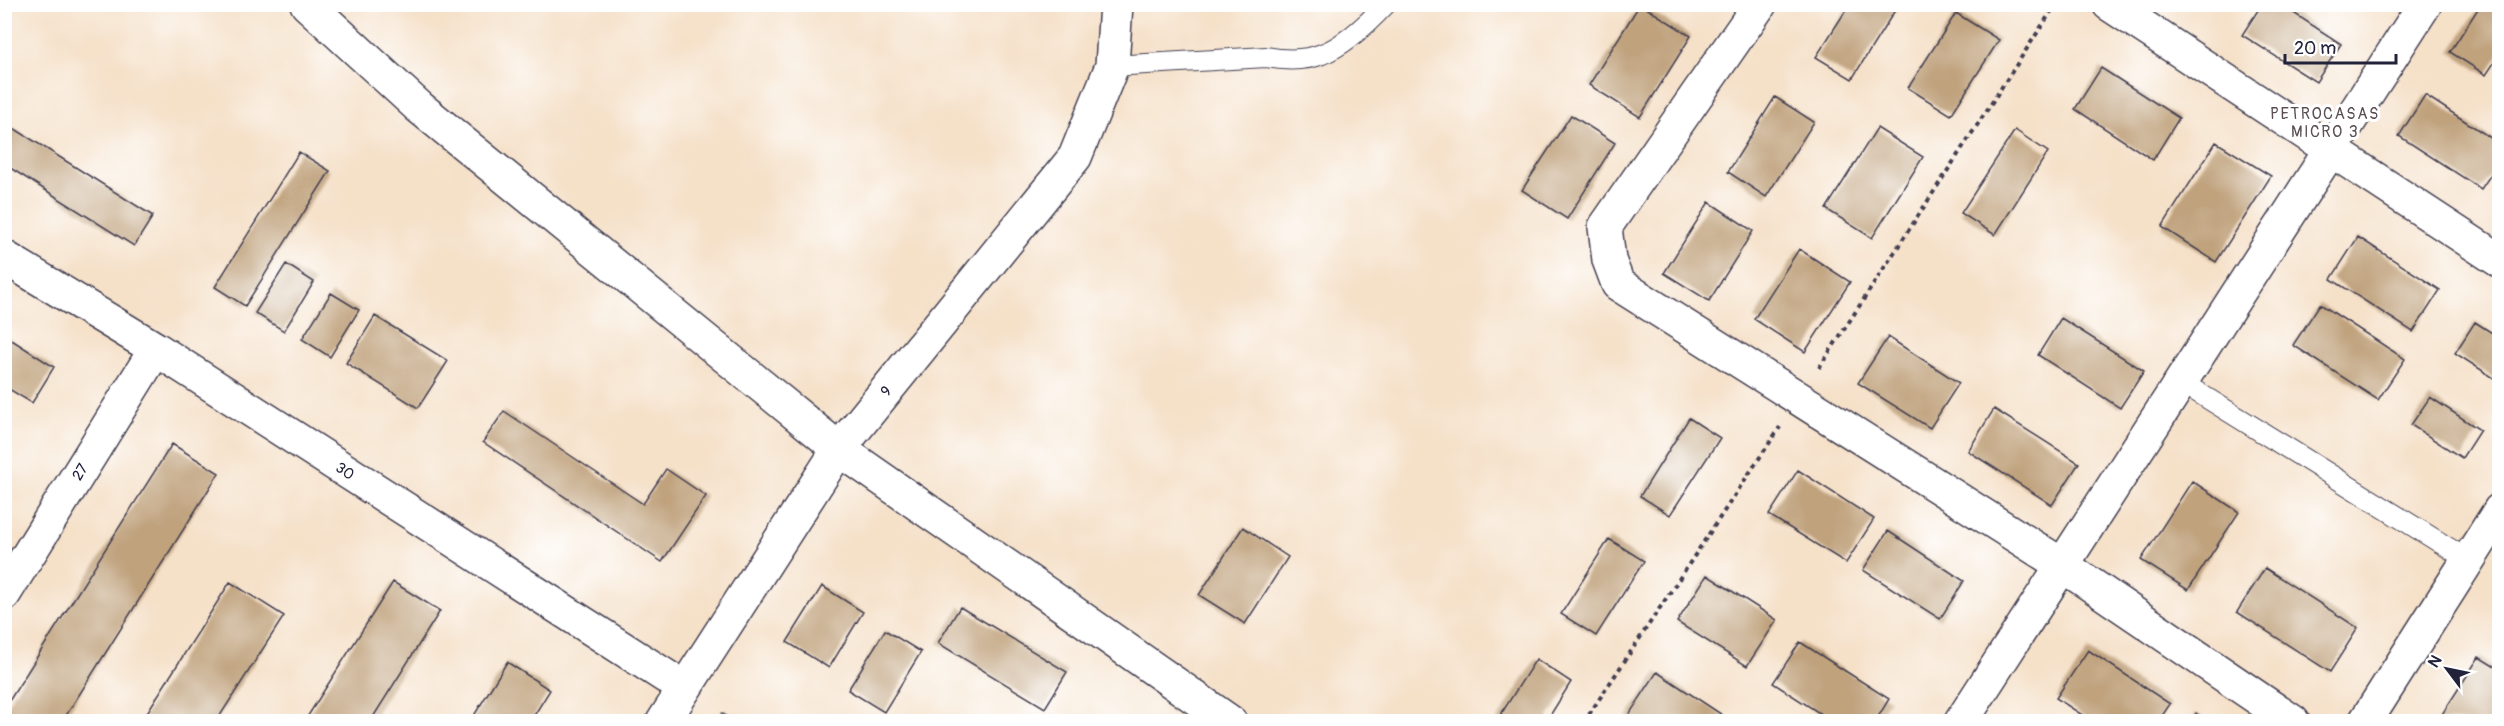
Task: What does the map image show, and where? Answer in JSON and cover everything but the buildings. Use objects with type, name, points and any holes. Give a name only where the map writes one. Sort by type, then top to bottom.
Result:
[{"type":"street","points":[[307,4],[419,107],[839,449],[1230,722]]},
{"type":"street","name":"9","points":[[663,722],[839,449],[1075,157],[1112,66],[1116,4]]},
{"type":"street","points":[[1760,4],[1605,228],[1609,260],[1618,284],[2062,565],[2293,722]]},
{"type":"street","points":[[2109,4],[2499,261]]},
{"type":"street","points":[[1961,722],[2425,4]]},
{"type":"street","name":"30","points":[[4,257],[156,350],[684,688]]},
{"type":"street","name":"27","points":[[4,594],[156,350]]},
{"type":"street","points":[[2365,722],[2499,510]]},
{"type":"lane","points":[[1112,66],[1266,57],[1286,60],[1323,54],[1365,26],[1386,4]]},
{"type":"lane","points":[[2181,382],[2468,560]]},
{"type":"path","points":[[1584,722],[1799,400],[2056,4]]},
{"type":"district","name":"PETROCASAS MICRO 3","points":[[2325,122]]}]
